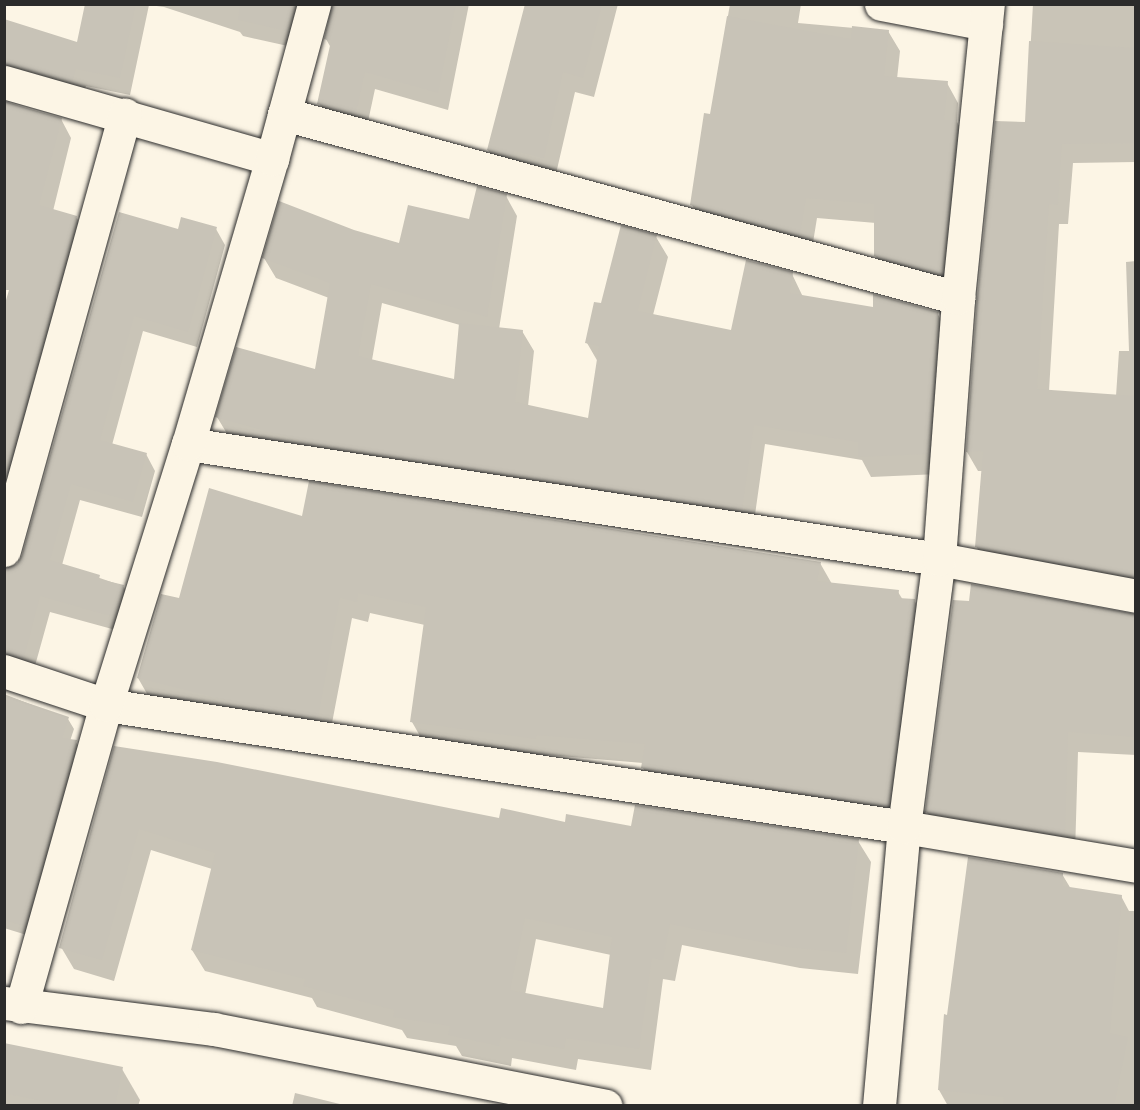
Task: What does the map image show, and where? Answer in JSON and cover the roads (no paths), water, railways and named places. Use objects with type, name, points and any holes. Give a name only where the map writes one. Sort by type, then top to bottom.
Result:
[{"type":"street","points":[[314,4],[272,159],[188,444],[13,1005],[214,1029],[529,1099],[605,1106]]},
{"type":"street","points":[[879,1106],[904,827],[939,560],[958,298],[987,14],[881,4]]},
{"type":"street","points":[[4,82],[272,159]]},
{"type":"street","points":[[284,114],[958,298]]},
{"type":"street","points":[[4,550],[124,115]]},
{"type":"street","points":[[188,444],[939,560],[1136,596]]},
{"type":"street","points":[[4,671],[106,705],[904,827],[1136,867]]}]
